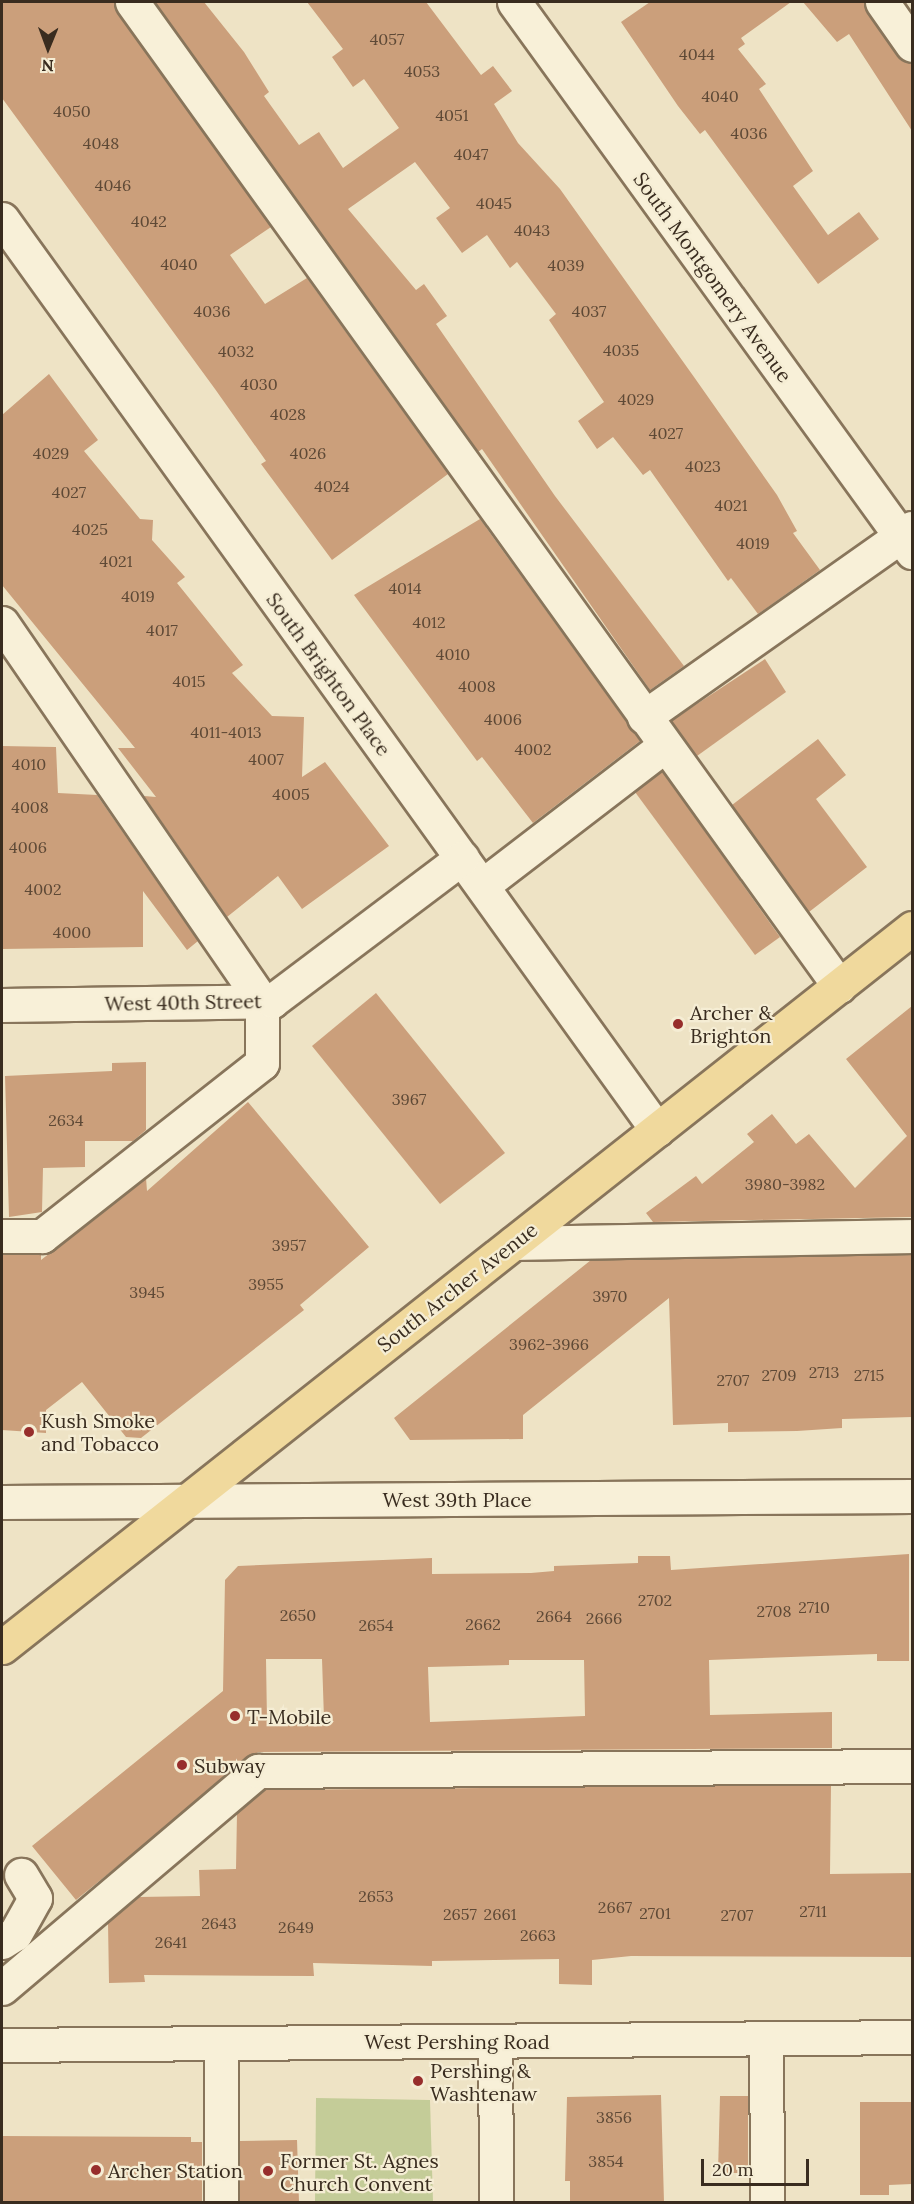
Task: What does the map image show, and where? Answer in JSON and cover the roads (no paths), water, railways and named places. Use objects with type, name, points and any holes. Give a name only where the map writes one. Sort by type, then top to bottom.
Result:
[{"type":"main road","name":"South Archer Avenue","points":[[2,1647],[912,928]]},
{"type":"street","points":[[132,2],[664,746],[839,986]]},
{"type":"street","name":"South Montgomery Avenue","points":[[514,2],[909,539]]},
{"type":"street","points":[[882,2],[910,35]]},
{"type":"street","name":"South Brighton Place","points":[[2,219],[657,1130]]},
{"type":"street","points":[[644,717],[909,539]]},
{"type":"street","points":[[2,623],[262,1000],[262,1063],[42,1236],[2,1236]]},
{"type":"street","points":[[483,885],[664,746]]},
{"type":"street","name":"West 40th Street","points":[[2,1005],[272,1001],[462,858]]},
{"type":"street","points":[[514,1243],[912,1236]]},
{"type":"street","name":"West 39th Place","points":[[2,1502],[183,1504],[912,1496]]},
{"type":"street","points":[[2,1988],[258,1771],[912,1766]]},
{"type":"street","points":[[2,1942],[15,1934],[35,1898],[21,1875]]},
{"type":"street","name":"West Pershing Road","points":[[2,2045],[912,2037]]},
{"type":"street","points":[[766,2038],[766,2202]]},
{"type":"street","points":[[495,2041],[496,2202]]},
{"type":"street","points":[[221,2043],[221,2202]]},
{"type":"place","name":"Archer & Brighton","points":[[678,1024]]},
{"type":"place","name":"Kush Smoke and Tobacco","points":[[29,1432]]},
{"type":"place","name":"T-Mobile","points":[[235,1716]]},
{"type":"place","name":"Subway","points":[[182,1765]]},
{"type":"place","name":"Pershing & Washtenaw","points":[[418,2081]]},
{"type":"place","name":"Archer Station","points":[[96,2170]]},
{"type":"place","name":"Former St. Agnes Church Convent","points":[[268,2171]]}]
